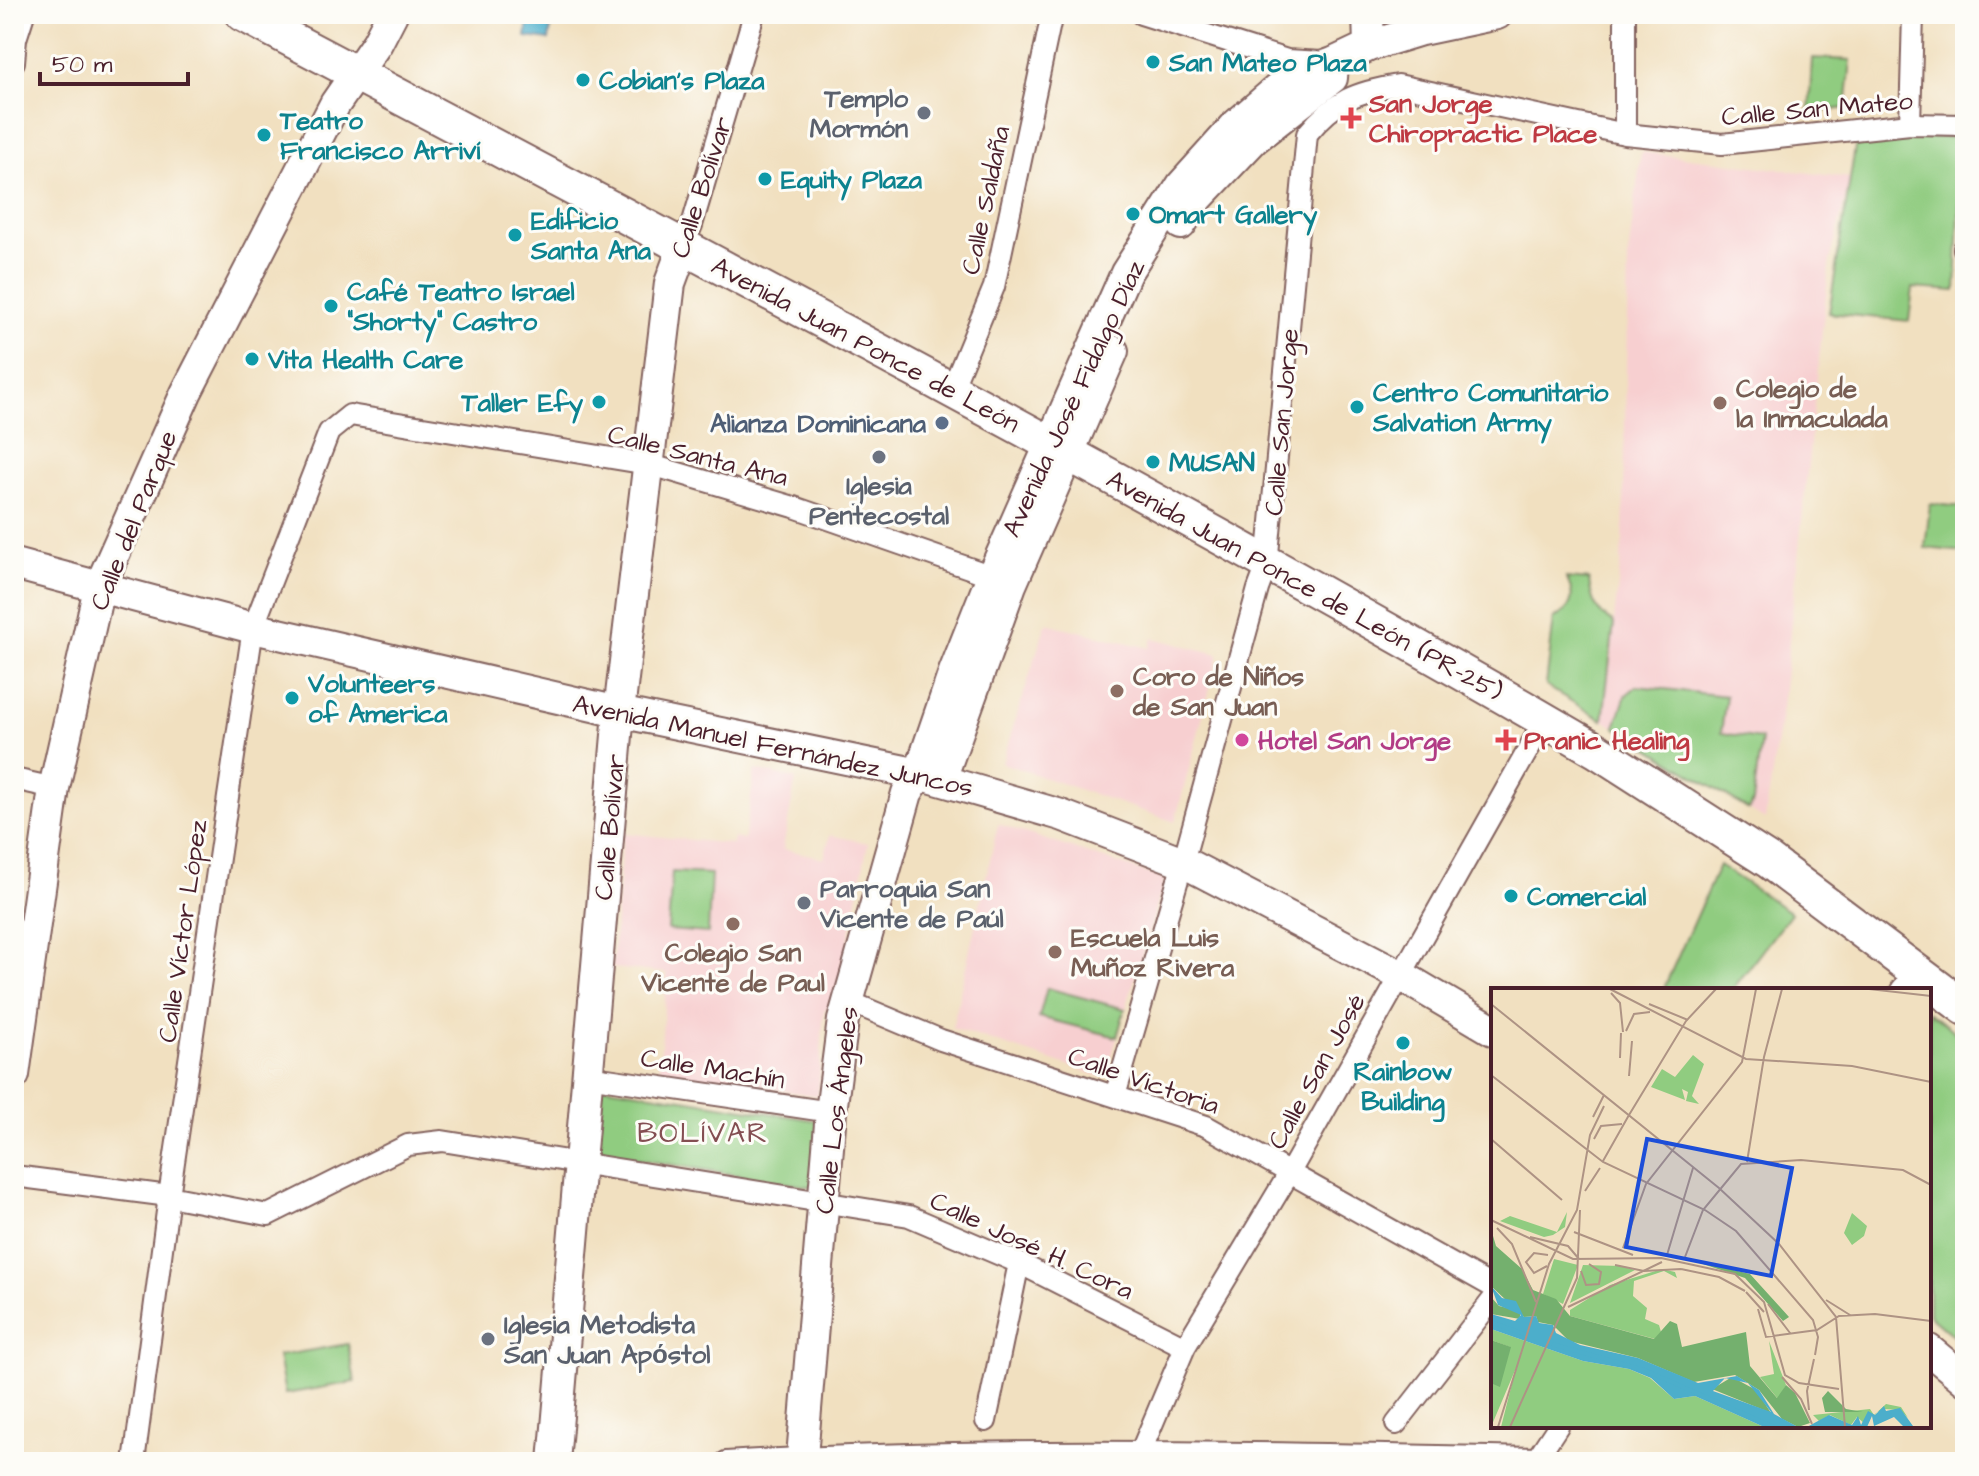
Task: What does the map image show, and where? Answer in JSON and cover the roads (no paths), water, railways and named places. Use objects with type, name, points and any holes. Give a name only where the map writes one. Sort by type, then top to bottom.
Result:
[{"type":"main road","points":[[243,14],[684,245]]},
{"type":"main road","name":"Avenida Juan Ponce de León","points":[[684,245],[1060,448]]},
{"type":"main road","name":"Avenida Juan Ponce de León (PR-25)","points":[[1060,448],[1596,750],[1769,861],[1909,980]]},
{"type":"main road","points":[[1909,980],[1962,999]]},
{"type":"street","points":[[14,62],[16,39],[24,14]]},
{"type":"street","name":"Calle del Parque","points":[[14,1075],[20,988],[54,788],[99,588],[186,393],[335,104],[357,74],[392,14]]},
{"type":"street","name":"Calle Bolívar","points":[[554,1462],[619,712],[670,283],[692,225],[754,14]]},
{"type":"street","name":"Calle Saldaña","points":[[951,391],[994,287],[1052,14]]},
{"type":"street","points":[[1141,14],[1287,60],[1333,63]]},
{"type":"street","points":[[1368,14],[1369,46]]},
{"type":"street","name":"Avenida José Fidalgo Díaz","points":[[930,777],[1011,585],[1126,273],[1182,185],[1237,124],[1289,79],[1369,46],[1421,30],[1497,14]]},
{"type":"street","points":[[1625,14],[1625,134]]},
{"type":"street","points":[[1910,124],[1913,14]]},
{"type":"street","name":"Calle San Mateo","points":[[1362,91],[1398,85],[1625,134],[1722,144],[1910,124],[1965,125]]},
{"type":"street","name":"Calle San Jorge","points":[[1115,1096],[1267,565],[1307,134],[1324,113],[1362,91]]},
{"type":"street","name":"Calle Santa Ana","points":[[337,423],[350,415],[648,464],[794,507],[992,576]]},
{"type":"street","name":"Calle Víctor López","points":[[134,1462],[169,1196],[253,628],[329,432],[337,423]]},
{"type":"street","name":"Avenida José Fidalgo Díaz","points":[[930,777],[954,672],[992,576],[1060,448]]},
{"type":"street","name":"Avenida Manuel Fernández Juncos","points":[[14,564],[253,628],[619,712],[930,777],[1061,815],[1183,862],[1400,975],[1491,1029]]},
{"type":"street","name":"Calle San José","points":[[1141,1451],[1185,1347],[1290,1172],[1545,720]]},
{"type":"street","name":"Calle Los Ángeles","points":[[802,1460],[831,1112],[848,1001],[907,793],[930,777]]},
{"type":"street","points":[[14,779],[54,788]]},
{"type":"street","name":"Calle Victoria","points":[[848,1001],[941,1040],[1206,1126],[1491,1286]]},
{"type":"street","name":"Calle Machín","points":[[587,1076],[831,1112]]},
{"type":"street","name":"Calle José H. Cora","points":[[14,1176],[169,1196],[268,1215],[408,1145],[439,1141],[909,1216],[1019,1263],[1185,1347]]},
{"type":"street","points":[[986,1421],[1019,1263]]},
{"type":"street","points":[[1396,1424],[1491,1302]]},
{"type":"street","points":[[1931,1352],[1965,1380]]},
{"type":"street","points":[[726,1462],[1141,1451],[1545,1460],[1557,1428]]},
{"type":"water","points":[[529,14],[553,14],[549,40],[526,37]]},
{"type":"place","name":"San Mateo Plaza","points":[[1153,62]]},
{"type":"place","name":"Cobian's Plaza","points":[[583,80]]},
{"type":"place","name":"Templo Mormón","points":[[924,113]]},
{"type":"place","name":"San Jorge Chiropractic Place","points":[[1351,118]]},
{"type":"place","name":"Teatro Francisco Arriví","points":[[264,135]]},
{"type":"place","name":"Equity Plaza","points":[[765,179]]},
{"type":"place","name":"Omart Gallery","points":[[1133,214]]},
{"type":"place","name":"Edificio Santa Ana","points":[[515,235]]},
{"type":"place","name":"Café Teatro Israel \"Shorty\" Castro","points":[[331,306]]},
{"type":"place","name":"Vita Health Care","points":[[252,359]]},
{"type":"place","name":"Taller Efy","points":[[599,402]]},
{"type":"place","name":"Colegio de la Inmaculada","points":[[1720,403]]},
{"type":"place","name":"Centro Comunitario Salvation Army","points":[[1357,407]]},
{"type":"place","name":"Alianza Dominicana","points":[[942,423]]},
{"type":"place","name":"Iglesia Pentecostal","points":[[879,457]]},
{"type":"place","name":"MUSAN","points":[[1153,462]]},
{"type":"place","name":"Coro de Niños de San Juan","points":[[1117,691]]},
{"type":"place","name":"Volunteers of America","points":[[292,698]]},
{"type":"place","name":"Hotel San Jorge","points":[[1242,740]]},
{"type":"place","name":"Pranic Healing","points":[[1506,740]]},
{"type":"place","name":"Comercial","points":[[1511,896]]},
{"type":"place","name":"Parroquia San Vicente de Paúl","points":[[804,903]]},
{"type":"place","name":"Colegio San Vicente de Paul","points":[[733,924]]},
{"type":"place","name":"Escuela Luis Muñoz Rivera","points":[[1055,952]]},
{"type":"place","name":"Rainbow Building","points":[[1403,1043]]},
{"type":"place","name":"Iglesia Metodista San Juan Apόstol","points":[[488,1339]]},
{"type":"district","name":"BOLÍVAR","points":[[703,1132]]}]
